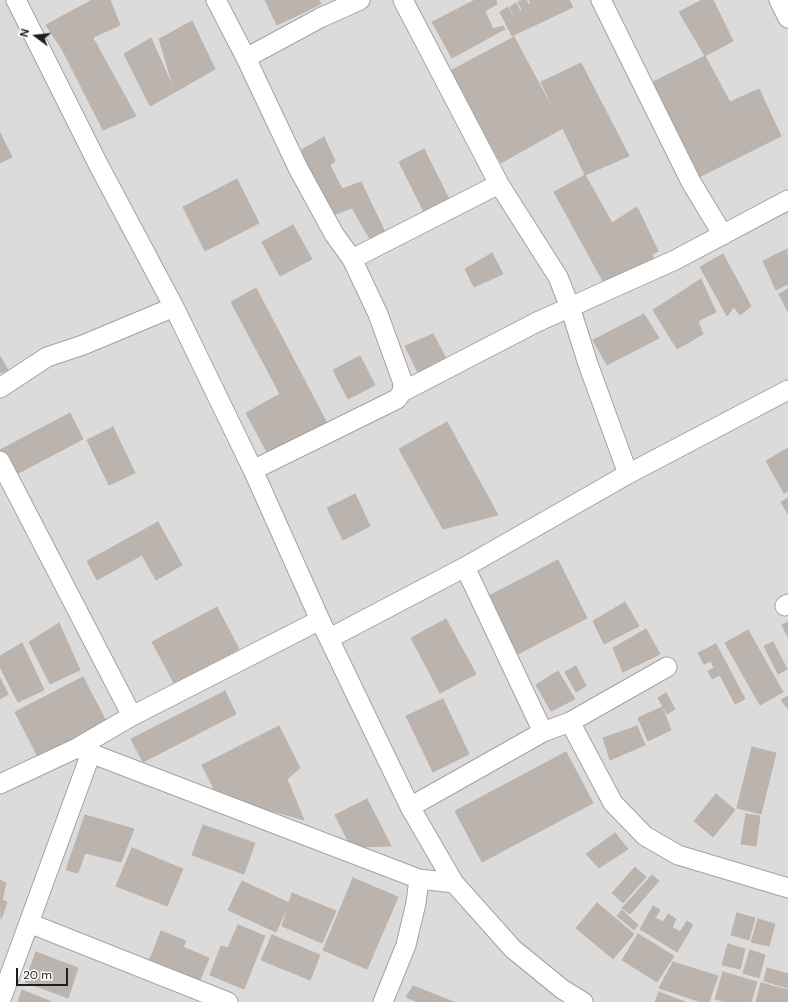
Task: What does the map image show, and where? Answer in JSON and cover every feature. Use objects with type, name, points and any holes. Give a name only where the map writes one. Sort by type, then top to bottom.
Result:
[{"type":"street","points":[[16,0],[99,166],[174,308],[253,470],[320,620],[330,638],[410,807],[454,883],[513,949],[562,989],[583,1002]]},
{"type":"street","points":[[216,0],[246,58],[298,168],[334,234],[352,259],[378,314],[403,383],[402,392],[398,399],[253,470]]},
{"type":"street","points":[[246,58],[320,18],[360,0]]},
{"type":"street","points":[[403,0],[499,184],[558,277],[570,307],[590,371],[628,474]]},
{"type":"street","points":[[601,0],[691,182],[723,235]]},
{"type":"street","points":[[779,0],[788,18]]},
{"type":"street","points":[[352,259],[499,184]]},
{"type":"street","points":[[402,392],[570,307],[674,260],[788,200]]},
{"type":"street","points":[[0,388],[47,357],[83,345],[174,308]]},
{"type":"street","points":[[330,638],[466,568],[628,474],[788,390]]},
{"type":"street","points":[[0,461],[132,716]]},
{"type":"street","points":[[466,568],[543,732]]},
{"type":"street","points":[[0,784],[84,751],[132,716],[320,620]]},
{"type":"street","points":[[410,807],[543,732],[570,722],[667,667]]},
{"type":"street","points":[[570,722],[613,803],[645,836],[678,855],[788,888]]},
{"type":"street","points":[[84,751],[419,879],[454,883]]},
{"type":"street","points":[[0,1002],[29,923],[84,751]]},
{"type":"street","points":[[383,1002],[406,945],[419,879]]},
{"type":"street","points":[[29,923],[228,1002]]},
{"type":"shaded area","points":[[0,0],[788,0],[788,1002],[0,1002]]},
{"type":"building","points":[[92,0],[110,0],[120,25],[63,51],[46,25]]},
{"type":"building","points":[[265,0],[319,0],[321,4],[277,25]]},
{"type":"building","points":[[475,0],[496,0],[497,4],[485,11],[493,29],[503,26],[505,29],[452,58],[432,22]]},
{"type":"building","points":[[526,0],[529,5],[531,4],[529,0],[569,0],[573,7],[512,36],[500,12],[508,7],[512,15],[513,14],[510,7],[516,3],[520,11],[522,10],[518,2]]},
{"type":"building","points":[[702,0],[713,0],[733,41],[705,56],[679,12]]},
{"type":"building","points":[[192,21],[215,69],[175,92],[159,39]]},
{"type":"building","points":[[514,37],[563,128],[501,163],[450,71]]},
{"type":"building","points":[[93,38],[136,116],[103,130],[63,51]]},
{"type":"building","points":[[151,38],[175,92],[150,106],[124,54]]},
{"type":"building","points":[[705,56],[730,102],[759,89],[781,136],[695,179],[645,86]]},
{"type":"building","points":[[581,63],[629,156],[585,175],[541,82]]},
{"type":"building","points":[[0,133],[12,157],[0,163]]},
{"type":"building","points":[[324,137],[335,161],[330,165],[342,189],[361,182],[385,232],[370,239],[352,208],[331,216],[296,153]]},
{"type":"building","points":[[424,149],[450,201],[425,214],[399,162]]},
{"type":"building","points":[[585,175],[612,223],[637,207],[658,251],[652,255],[654,260],[604,283],[554,192]]},
{"type":"building","points":[[237,179],[259,223],[205,251],[183,207]]},
{"type":"building","points":[[293,225],[312,259],[280,276],[262,242]]},
{"type":"building","points":[[787,249],[788,284],[776,290],[763,261]]},
{"type":"building","points":[[492,253],[503,274],[474,287],[465,269]]},
{"type":"building","points":[[723,254],[751,306],[740,315],[734,307],[727,316],[700,267]]},
{"type":"building","points":[[701,279],[716,312],[698,321],[703,334],[677,349],[653,310]]},
{"type":"building","points":[[256,288],[328,425],[269,456],[246,413],[280,394],[231,302]]},
{"type":"building","points":[[788,289],[788,312],[779,294]]},
{"type":"building","points":[[644,314],[659,338],[607,365],[593,340]]},
{"type":"building","points":[[433,334],[448,362],[420,377],[405,346]]},
{"type":"building","points":[[0,356],[8,370],[0,373]]},
{"type":"building","points":[[360,356],[375,385],[348,399],[333,370]]},
{"type":"building","points":[[70,413],[83,439],[13,476],[0,450]]},
{"type":"building","points":[[447,422],[498,515],[443,529],[399,449]]},
{"type":"building","points":[[113,427],[135,473],[109,485],[87,440]]},
{"type":"building","points":[[788,448],[788,491],[784,493],[766,461]]},
{"type":"building","points":[[355,494],[370,526],[343,540],[327,508]]},
{"type":"building","points":[[788,498],[788,514],[781,502]]},
{"type":"building","points":[[158,522],[182,565],[156,580],[142,555],[97,580],[87,561]]},
{"type":"building","points":[[558,560],[587,618],[512,657],[483,599]]},
{"type":"building","points":[[625,602],[639,626],[604,644],[593,621]]},
{"type":"building","points":[[217,607],[239,649],[174,683],[152,642]]},
{"type":"building","points":[[446,619],[476,674],[440,693],[411,638]]},
{"type":"building","points":[[788,622],[788,637],[782,625]]},
{"type":"building","points":[[59,623],[80,670],[50,684],[29,642]]},
{"type":"building","points":[[646,629],[660,654],[623,672],[613,648]]},
{"type":"building","points":[[748,630],[783,692],[760,705],[725,643]]},
{"type":"building","points":[[773,642],[787,669],[778,674],[764,646]]},
{"type":"building","points":[[22,643],[44,690],[18,702],[0,667],[0,656]]},
{"type":"building","points":[[716,644],[745,699],[735,704],[720,675],[712,679],[708,671],[714,668],[711,661],[704,664],[698,653]]},
{"type":"building","points":[[576,666],[586,686],[576,692],[565,672]]},
{"type":"building","points":[[558,671],[575,699],[551,711],[536,685]]},
{"type":"building","points":[[83,677],[106,721],[38,757],[15,712]]},
{"type":"building","points":[[0,678],[8,694],[0,699]]},
{"type":"building","points":[[225,691],[236,714],[143,762],[131,739]]},
{"type":"building","points":[[666,693],[675,709],[667,714],[658,698]]},
{"type":"building","points":[[788,696],[788,709],[781,700]]},
{"type":"building","points":[[443,699],[469,754],[433,772],[406,716]]},
{"type":"building","points":[[662,707],[671,730],[648,741],[638,718]]},
{"type":"building","points":[[279,726],[300,768],[287,779],[304,820],[217,795],[202,765]]},
{"type":"building","points":[[637,726],[645,745],[610,760],[603,738]]},
{"type":"building","points":[[752,747],[776,753],[761,814],[737,808]]},
{"type":"building","points":[[566,752],[593,803],[482,862],[455,811]]},
{"type":"building","points":[[716,794],[735,810],[713,837],[694,821]]},
{"type":"building","points":[[367,799],[391,846],[351,847],[335,815]]},
{"type":"building","points":[[746,814],[760,816],[756,846],[741,844]]},
{"type":"building","points":[[85,815],[134,829],[121,862],[85,853],[78,873],[66,870]]},
{"type":"building","points":[[203,825],[255,843],[244,874],[192,855]]},
{"type":"building","points":[[615,833],[628,849],[599,868],[586,854]]},
{"type":"building","points":[[132,848],[183,869],[167,906],[116,886]]},
{"type":"building","points":[[635,867],[646,877],[623,903],[612,893]]},
{"type":"building","points":[[652,875],[659,881],[630,914],[622,908]]},
{"type":"building","points":[[353,878],[398,897],[367,969],[323,950]]},
{"type":"building","points":[[0,880],[6,883],[2,900],[7,902],[1,919]]},
{"type":"building","points":[[242,881],[289,903],[276,932],[228,910]]},
{"type":"building","points":[[292,893],[336,911],[322,943],[282,926]]},
{"type":"building","points":[[597,903],[634,934],[613,959],[576,928]]},
{"type":"building","points":[[653,906],[660,910],[655,918],[663,922],[668,914],[676,919],[672,927],[680,932],[687,921],[693,925],[677,952],[640,929]]},
{"type":"building","points":[[622,910],[638,925],[634,930],[617,916]]},
{"type":"building","points":[[737,913],[755,918],[749,940],[731,935]]},
{"type":"building","points":[[758,919],[775,924],[769,946],[751,942]]},
{"type":"building","points":[[238,925],[265,936],[244,989],[210,975],[221,946],[228,948]]},
{"type":"building","points":[[161,931],[186,941],[183,947],[209,958],[198,985],[148,964]]},
{"type":"building","points":[[638,934],[674,956],[657,982],[622,960]]},
{"type":"building","points":[[272,935],[320,955],[310,980],[261,960]]},
{"type":"building","points":[[728,944],[745,949],[740,969],[722,965]]},
{"type":"building","points":[[750,950],[765,955],[759,978],[743,973]]},
{"type":"building","points":[[36,952],[78,968],[68,998],[25,982]]},
{"type":"building","points":[[673,962],[718,976],[709,1002],[701,1002],[659,988]]},
{"type":"building","points":[[767,968],[788,974],[788,988],[764,981]]},
{"type":"building","points":[[723,972],[757,982],[751,1002],[726,1002],[715,999]]},
{"type":"building","points":[[761,983],[788,990],[788,1002],[756,1002]]},
{"type":"building","points":[[413,986],[454,1002],[418,1002],[406,997]]},
{"type":"building","points":[[22,990],[52,1002],[18,1002]]},
{"type":"building","points":[[659,992],[685,1002],[655,1002]]}]
